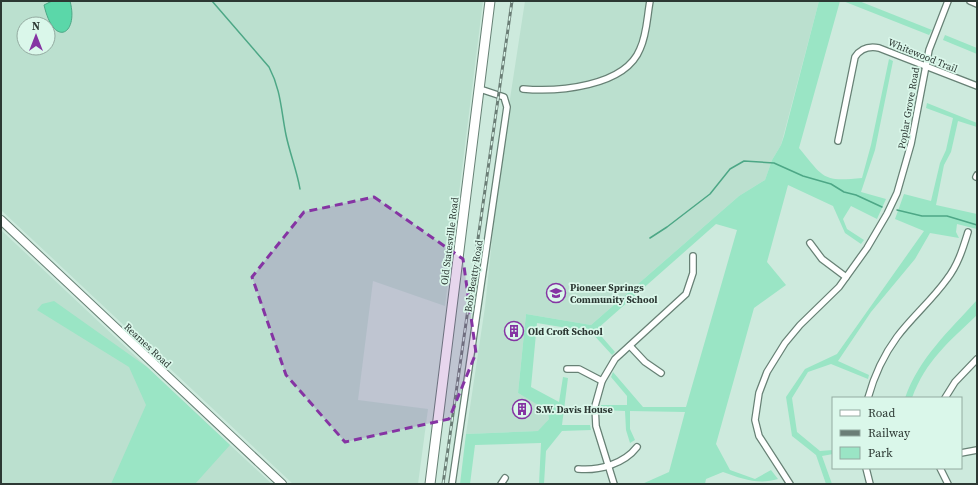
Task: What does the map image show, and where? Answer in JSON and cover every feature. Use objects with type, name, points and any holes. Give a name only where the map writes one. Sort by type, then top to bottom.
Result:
[{"type":"main road","name":"Old Statesville Road","points":[[430,484],[490,1]]},
{"type":"main road","name":"Reames Road","points":[[1,220],[282,484]]},
{"type":"street","points":[[523,89],[564,89],[599,80],[621,72],[640,50],[645,35],[650,1]]},
{"type":"street","name":"Poplar Grove Road","points":[[790,484],[759,436],[756,420],[759,393],[767,372],[785,343],[846,277],[878,232],[897,193],[915,130],[929,50],[948,1]]},
{"type":"street","points":[[970,1],[977,4]]},
{"type":"street","name":"Whitewood Trail","points":[[838,141],[855,57],[859,52],[868,47],[879,48],[977,86]]},
{"type":"street","name":"Bob Beatty Road","points":[[452,484],[508,107],[506,101],[501,95],[480,89]]},
{"type":"street","points":[[868,397],[873,380],[885,354],[903,329],[948,279],[960,256],[968,232]]},
{"type":"street","points":[[810,243],[822,258],[846,277]]},
{"type":"street","points":[[614,484],[595,416],[596,399],[602,381],[615,359],[686,294],[693,273],[693,256]]},
{"type":"street","points":[[630,346],[645,362],[661,372]]},
{"type":"street","points":[[946,397],[955,382],[977,359]]},
{"type":"street","points":[[567,368],[579,369],[602,381]]},
{"type":"street","points":[[578,468],[596,469],[608,465],[628,457],[637,447]]},
{"type":"street","points":[[962,453],[977,450]]},
{"type":"street","points":[[866,469],[870,484]]},
{"type":"street","points":[[940,469],[948,484]]},
{"type":"street","points":[[501,484],[505,478]]},
{"type":"highlighted area","points":[[374,197],[463,259],[476,353],[449,419],[345,442],[286,375],[252,277],[304,212]]},
{"type":"shaded area","points":[[1,1],[483,1],[445,306],[373,281],[358,400],[428,409],[418,484],[293,484],[1,210]]},
{"type":"shaded area","points":[[52,1],[70,1],[72,12],[71,22],[64,32],[59,32],[56,30],[56,16],[47,16],[44,5]]},
{"type":"shaded area","points":[[525,1],[819,1],[781,145],[772,160],[765,180],[739,196],[591,325],[526,314],[518,393],[549,411],[549,419],[539,431],[466,434],[485,307],[500,164]]},
{"type":"shaded area","points":[[1,230],[230,445],[272,484],[1,484]]},
{"type":"green space","points":[[819,1],[840,1],[799,148],[819,172],[825,176],[839,179],[862,178],[871,145],[889,59],[893,61],[875,150],[861,192],[886,199],[877,219],[851,206],[843,219],[847,229],[864,240],[861,244],[845,233],[833,206],[788,185],[767,262],[786,285],[754,308],[716,444],[730,470],[755,479],[771,470],[778,479],[771,481],[757,481],[744,479],[723,472],[706,479],[705,484],[642,484],[669,472],[685,412],[630,411],[630,429],[635,440],[630,443],[626,430],[625,411],[601,410],[601,405],[627,405],[627,396],[611,377],[613,372],[643,407],[686,407],[737,230],[716,224],[596,330],[615,352],[612,355],[591,332],[537,323],[531,387],[559,402],[563,377],[568,378],[562,425],[590,425],[591,430],[562,431],[546,451],[544,484],[539,484],[541,443],[475,445],[470,484],[460,484],[466,434],[538,431],[549,419],[548,411],[518,393],[526,314],[591,325],[739,196],[765,180],[772,160],[781,145],[784,136]]},
{"type":"green space","points":[[843,1],[859,1],[932,30],[929,35]]},
{"type":"green space","points":[[945,35],[977,48],[977,54],[943,40]]},
{"type":"green space","points":[[927,103],[977,123],[977,127],[958,121],[951,152],[944,165],[936,205],[977,214],[977,229],[957,224],[956,232],[959,238],[930,233],[915,259],[871,312],[838,361],[869,375],[868,379],[831,364],[808,372],[792,398],[797,432],[820,451],[832,450],[832,454],[822,456],[832,484],[826,484],[816,455],[792,436],[786,397],[805,369],[837,354],[924,231],[895,219],[904,194],[931,201],[940,163],[946,150],[953,118],[926,108]]},
{"type":"green space","points":[[977,300],[977,315],[939,352],[931,362],[912,397],[905,397],[918,370],[946,334]]},
{"type":"green space","points":[[54,301],[147,367],[230,445],[195,484],[111,484],[146,405],[129,367],[37,310],[42,304]]},
{"type":"waterway","points":[[212,1],[269,67],[276,84],[289,149],[300,189]]},
{"type":"waterway","points":[[650,238],[710,194],[730,169],[744,161],[774,163],[803,176],[831,184],[844,192],[856,195],[882,207]]},
{"type":"waterway","points":[[897,210],[922,216],[947,216],[977,225]]},
{"type":"railway","points":[[443,484],[512,1]]},
{"type":"place","name":"Pioneer Springs Community School","points":[[556,293]]},
{"type":"place","name":"Old Croft School","points":[[514,331]]},
{"type":"place","name":"S.W. Davis House","points":[[522,409]]}]
